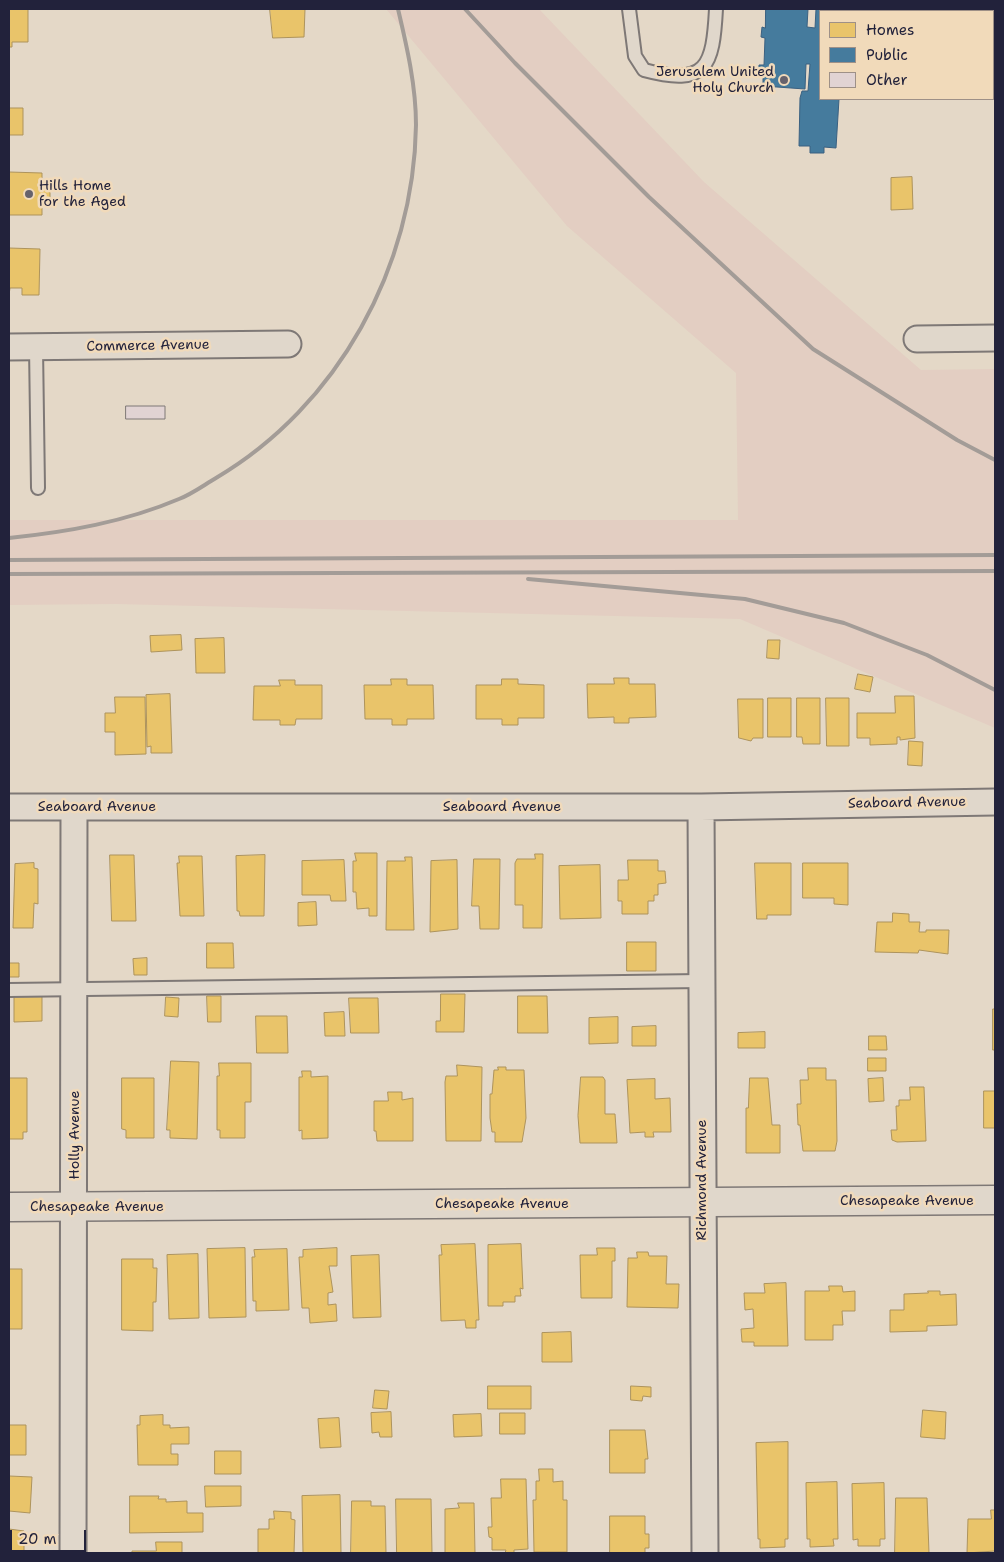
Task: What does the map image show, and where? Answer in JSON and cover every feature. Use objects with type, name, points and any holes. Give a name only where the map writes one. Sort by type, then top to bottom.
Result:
[{"type":"street","points":[[917,339],[995,338]]},
{"type":"street","name":"Commerce Avenue","points":[[9,347],[288,344]]},
{"type":"street","name":"Seaboard Avenue","points":[[9,806],[701,806],[995,802]]},
{"type":"street","name":"Holly Avenue","points":[[74,806],[74,1553]]},
{"type":"street","name":"Richmond Avenue","points":[[701,806],[705,1553]]},
{"type":"street","name":"Chesapeake Avenue","points":[[9,1207],[995,1200]]},
{"type":"lane","points":[[629,9],[635,56],[644,70],[669,76],[698,72],[709,60],[714,38],[716,9]]},
{"type":"lane","points":[[36,347],[38,488]]},
{"type":"lane","points":[[9,990],[701,981]]},
{"type":"shaded area","points":[[386,9],[539,9],[704,182],[921,370],[995,369],[995,728],[740,619],[116,604],[9,605],[9,520],[738,520],[736,373],[567,226]]},
{"type":"building: Homes","points":[[9,9],[28,9],[28,42],[12,42],[12,47],[9,47]]},
{"type":"building: Homes","points":[[270,9],[305,9],[304,37],[273,38]]},
{"type":"building: Homes","points":[[9,108],[23,108],[23,135],[9,135]]},
{"type":"building: Homes","name":"Hills Home for the Aged","points":[[9,172],[42,173],[42,186],[50,187],[50,202],[42,201],[42,215],[9,215]]},
{"type":"building: Homes","points":[[912,177],[913,209],[891,210],[891,178]]},
{"type":"building: Homes","name":"Hills Home for the Aged","points":[[9,248],[40,249],[39,295],[22,295],[22,288],[10,288],[9,295]]},
{"type":"building: Homes","points":[[181,635],[182,650],[151,652],[150,636]]},
{"type":"building: Homes","points":[[224,638],[225,673],[196,673],[195,639]]},
{"type":"building: Homes","points":[[768,640],[780,640],[779,659],[767,658]]},
{"type":"building: Homes","points":[[858,674],[873,677],[870,692],[855,689]]},
{"type":"building: Homes","points":[[614,678],[629,678],[629,684],[655,684],[656,717],[629,718],[629,723],[614,723],[614,717],[588,718],[587,684],[614,684]]},
{"type":"building: Homes","points":[[391,679],[407,679],[407,685],[433,685],[434,719],[407,719],[407,725],[392,725],[392,719],[365,719],[364,685],[391,685]]},
{"type":"building: Homes","points":[[502,679],[518,679],[518,684],[544,685],[544,718],[518,718],[518,725],[502,725],[502,719],[476,719],[476,685],[501,685]]},
{"type":"building: Homes","points":[[279,680],[295,680],[295,685],[322,685],[322,719],[296,719],[295,725],[280,725],[280,720],[253,720],[254,686],[280,686]]},
{"type":"building: Homes","points":[[170,694],[172,753],[151,753],[151,746],[147,747],[146,695]]},
{"type":"building: Homes","points":[[895,696],[914,696],[915,738],[900,740],[900,737],[897,737],[897,744],[870,745],[870,738],[857,738],[857,713],[895,713]]},
{"type":"building: Homes","points":[[115,697],[145,697],[146,754],[115,755],[115,732],[105,732],[105,713],[115,713]]},
{"type":"building: Homes","points":[[768,698],[791,698],[791,737],[768,737]]},
{"type":"building: Homes","points":[[797,698],[820,698],[820,744],[803,744],[802,737],[797,737]]},
{"type":"building: Homes","points":[[826,698],[849,698],[849,746],[827,746]]},
{"type":"building: Homes","points":[[738,699],[763,699],[763,738],[753,738],[751,741],[739,738]]},
{"type":"building: Homes","points":[[909,741],[923,742],[922,766],[908,765]]},
{"type":"building: Homes","points":[[355,853],[377,853],[377,916],[369,916],[369,908],[357,909],[356,892],[353,892],[353,861],[356,861]]},
{"type":"building: Homes","points":[[535,854],[543,854],[542,928],[523,928],[523,905],[515,905],[515,863],[517,859],[535,859]]},
{"type":"building: Homes","points":[[110,855],[134,855],[136,921],[112,921]]},
{"type":"building: Homes","points":[[265,855],[264,916],[240,916],[239,911],[237,911],[236,856]]},
{"type":"building: Homes","points":[[179,856],[202,856],[204,916],[180,916],[177,863],[179,863]]},
{"type":"building: Homes","points":[[405,857],[412,857],[414,930],[386,930],[387,861],[405,861]]},
{"type":"building: Homes","points":[[474,859],[500,859],[499,929],[480,929],[479,906],[472,906]]},
{"type":"building: Homes","points":[[344,860],[346,901],[331,901],[330,895],[302,895],[302,861]]},
{"type":"building: Homes","points":[[457,860],[458,929],[430,932],[431,861]]},
{"type":"building: Homes","points":[[628,860],[658,860],[658,871],[665,871],[666,883],[658,884],[658,895],[654,895],[654,901],[648,901],[648,914],[622,914],[622,901],[618,901],[618,880],[628,880]]},
{"type":"building: Homes","points":[[34,863],[34,868],[38,869],[38,904],[34,903],[33,928],[13,928],[15,864]]},
{"type":"building: Homes","points":[[755,863],[791,863],[791,915],[767,915],[767,919],[757,919]]},
{"type":"building: Homes","points":[[803,863],[848,863],[848,905],[834,904],[834,898],[803,898]]},
{"type":"building: Homes","points":[[600,865],[601,918],[560,919],[559,866]]},
{"type":"building: Homes","points":[[316,902],[317,925],[298,926],[298,903]]},
{"type":"building: Homes","points":[[893,913],[909,914],[909,922],[920,922],[919,932],[926,932],[926,930],[949,930],[948,954],[919,950],[918,953],[875,952],[877,922],[892,922]]},
{"type":"building: Homes","points":[[627,942],[656,942],[656,971],[627,971]]},
{"type":"building: Homes","points":[[207,943],[233,943],[234,968],[207,968]]},
{"type":"building: Homes","points":[[147,958],[147,975],[134,975],[133,959]]},
{"type":"building: Homes","points":[[9,963],[19,963],[19,977],[9,977]]},
{"type":"building: Homes","points":[[441,994],[465,994],[464,1032],[436,1032],[436,1021],[440,1021]]},
{"type":"building: Homes","points":[[42,995],[42,1021],[14,1022],[14,996]]},
{"type":"building: Homes","points":[[207,996],[221,996],[221,1022],[208,1022]]},
{"type":"building: Homes","points":[[518,996],[547,996],[548,1033],[518,1033]]},
{"type":"building: Homes","points":[[166,997],[179,998],[178,1017],[165,1016]]},
{"type":"building: Homes","points":[[349,998],[378,998],[379,1033],[351,1033]]},
{"type":"building: Homes","points":[[993,1009],[995,1009],[995,1050],[993,1050]]},
{"type":"building: Homes","points":[[344,1012],[345,1036],[325,1036],[324,1013]]},
{"type":"building: Homes","points":[[256,1016],[287,1016],[288,1053],[257,1053]]},
{"type":"building: Homes","points":[[618,1017],[618,1043],[589,1044],[589,1018]]},
{"type":"building: Homes","points":[[656,1026],[656,1046],[632,1046],[632,1027]]},
{"type":"building: Homes","points":[[765,1032],[765,1048],[738,1048],[738,1033]]},
{"type":"building: Homes","points":[[869,1036],[886,1036],[887,1050],[869,1050]]},
{"type":"building: Homes","points":[[868,1058],[886,1058],[886,1071],[868,1071]]},
{"type":"building: Homes","points":[[171,1061],[199,1062],[197,1139],[170,1138],[170,1130],[167,1130]]},
{"type":"building: Homes","points":[[219,1063],[251,1063],[251,1102],[245,1102],[245,1138],[220,1138],[220,1130],[217,1130],[217,1076],[219,1076]]},
{"type":"building: Homes","points":[[457,1065],[482,1067],[481,1141],[446,1141],[445,1082],[446,1076],[457,1076]]},
{"type":"building: Homes","points":[[498,1067],[506,1067],[506,1070],[524,1070],[526,1118],[522,1142],[495,1142],[495,1132],[492,1132],[490,1118],[490,1094],[492,1094],[494,1070],[498,1070]]},
{"type":"building: Homes","points":[[808,1068],[826,1068],[826,1080],[836,1080],[837,1141],[835,1151],[803,1151],[800,1125],[798,1125],[797,1104],[801,1104],[800,1080],[808,1080]]},
{"type":"building: Homes","points":[[302,1071],[311,1071],[311,1077],[328,1076],[328,1138],[302,1139],[302,1130],[299,1131],[299,1077],[302,1077]]},
{"type":"building: Homes","points":[[581,1077],[603,1077],[605,1080],[605,1114],[615,1114],[617,1143],[580,1143],[578,1116]]},
{"type":"building: Homes","points":[[9,1078],[27,1078],[27,1132],[23,1132],[23,1139],[9,1139]]},
{"type":"building: Homes","points":[[122,1078],[154,1078],[154,1138],[126,1138],[126,1130],[122,1129]]},
{"type":"building: Homes","points":[[750,1078],[768,1078],[772,1125],[780,1125],[780,1153],[746,1153],[746,1108],[748,1108]]},
{"type":"building: Homes","points":[[883,1078],[884,1101],[869,1102],[868,1079]]},
{"type":"building: Homes","points":[[655,1079],[655,1099],[670,1098],[671,1132],[653,1132],[654,1137],[645,1137],[645,1132],[630,1133],[627,1080]]},
{"type":"building: Homes","points":[[910,1087],[924,1087],[926,1141],[897,1142],[892,1140],[891,1130],[897,1130],[896,1106],[899,1106],[899,1100],[910,1100]]},
{"type":"building: Homes","points":[[984,1091],[995,1091],[995,1128],[984,1128]]},
{"type":"building: Homes","points":[[388,1092],[402,1092],[402,1100],[413,1098],[413,1141],[377,1141],[376,1131],[374,1131],[374,1101],[388,1101]]},
{"type":"building: Homes","points":[[475,1244],[479,1320],[476,1320],[476,1328],[466,1328],[465,1320],[441,1321],[439,1255],[442,1255],[441,1245]]},
{"type":"building: Homes","points":[[521,1244],[523,1289],[520,1288],[521,1296],[515,1296],[515,1302],[503,1302],[503,1306],[488,1306],[488,1245]]},
{"type":"building: Homes","points":[[245,1248],[246,1317],[209,1318],[207,1249]]},
{"type":"building: Homes","points":[[337,1248],[337,1266],[329,1266],[333,1292],[328,1293],[328,1305],[336,1304],[337,1321],[310,1323],[309,1308],[302,1308],[299,1257],[303,1257],[303,1250]]},
{"type":"building: Homes","points":[[597,1248],[615,1248],[615,1261],[612,1261],[612,1298],[581,1298],[580,1255],[597,1255]]},
{"type":"building: Homes","points":[[287,1249],[289,1310],[256,1311],[256,1301],[253,1301],[252,1257],[255,1257],[254,1250]]},
{"type":"building: Homes","points":[[637,1252],[648,1252],[649,1256],[667,1256],[666,1284],[679,1284],[678,1308],[627,1307],[628,1258],[637,1258]]},
{"type":"building: Homes","points":[[198,1254],[199,1318],[169,1319],[167,1255]]},
{"type":"building: Homes","points":[[379,1255],[381,1317],[353,1318],[351,1256]]},
{"type":"building: Homes","points":[[122,1259],[153,1259],[153,1268],[157,1268],[156,1302],[153,1302],[153,1331],[122,1330]]},
{"type":"building: Homes","points":[[9,1269],[22,1269],[22,1329],[9,1329]]},
{"type":"building: Homes","points":[[786,1283],[788,1346],[754,1346],[754,1342],[742,1342],[741,1329],[754,1328],[753,1309],[745,1310],[744,1293],[765,1293],[764,1284]]},
{"type":"building: Homes","points":[[829,1286],[842,1286],[843,1292],[855,1291],[855,1311],[842,1311],[843,1325],[833,1325],[833,1340],[805,1340],[805,1291],[829,1291]]},
{"type":"building: Homes","points":[[928,1291],[940,1291],[940,1295],[956,1294],[957,1325],[927,1326],[927,1331],[890,1332],[890,1310],[904,1310],[904,1294],[928,1293]]},
{"type":"building: Homes","points":[[571,1332],[572,1362],[542,1362],[542,1333]]},
{"type":"building: Homes","points":[[488,1386],[531,1386],[531,1409],[488,1409]]},
{"type":"building: Homes","points":[[631,1386],[651,1387],[651,1397],[643,1396],[642,1401],[631,1400]]},
{"type":"building: Homes","points":[[375,1390],[389,1391],[387,1409],[373,1408]]},
{"type":"building: Homes","points":[[923,1410],[946,1412],[945,1439],[921,1437]]},
{"type":"building: Homes","points":[[391,1412],[392,1437],[380,1437],[379,1432],[372,1433],[371,1413]]},
{"type":"building: Homes","points":[[500,1413],[525,1413],[525,1434],[500,1434]]},
{"type":"building: Homes","points":[[481,1414],[482,1436],[454,1437],[453,1415]]},
{"type":"building: Homes","points":[[163,1415],[163,1425],[170,1425],[170,1428],[189,1427],[189,1444],[171,1444],[171,1454],[178,1454],[178,1465],[138,1465],[137,1425],[140,1425],[140,1416]]},
{"type":"building: Homes","points":[[339,1418],[341,1447],[320,1448],[318,1419]]},
{"type":"building: Homes","points":[[9,1425],[26,1425],[26,1455],[9,1455]]},
{"type":"building: Homes","points":[[610,1430],[645,1430],[648,1459],[645,1459],[645,1473],[610,1473]]},
{"type":"building: Homes","points":[[788,1442],[788,1539],[785,1539],[785,1547],[760,1548],[760,1539],[758,1539],[756,1443]]},
{"type":"building: Homes","points":[[215,1451],[241,1451],[241,1474],[215,1474]]},
{"type":"building: Homes","points":[[539,1469],[553,1469],[553,1482],[563,1481],[563,1500],[567,1500],[567,1552],[534,1552],[533,1500],[536,1500],[536,1481],[539,1481]]},
{"type":"building: Homes","points":[[9,1476],[32,1477],[30,1513],[9,1511]]},
{"type":"building: Homes","points":[[501,1479],[526,1479],[528,1549],[514,1550],[514,1553],[505,1553],[506,1550],[492,1550],[492,1538],[489,1537],[488,1527],[492,1527],[491,1498],[501,1498]]},
{"type":"building: Homes","points":[[837,1482],[838,1539],[833,1539],[834,1546],[810,1547],[810,1539],[807,1539],[806,1483]]},
{"type":"building: Homes","points":[[884,1483],[885,1539],[880,1539],[880,1546],[858,1546],[858,1539],[853,1540],[852,1484]]},
{"type":"building: Homes","points":[[205,1486],[241,1486],[241,1506],[206,1507]]},
{"type":"building: Homes","points":[[340,1495],[341,1553],[303,1553],[302,1496]]},
{"type":"building: Homes","points":[[130,1496],[159,1496],[158,1499],[166,1499],[166,1502],[187,1501],[187,1513],[203,1513],[203,1532],[130,1533]]},
{"type":"building: Homes","points":[[896,1498],[927,1498],[929,1553],[895,1553]]},
{"type":"building: Homes","points":[[396,1499],[431,1499],[432,1553],[397,1553]]},
{"type":"building: Homes","points":[[352,1501],[371,1501],[371,1506],[385,1506],[386,1553],[351,1553]]},
{"type":"building: Homes","points":[[458,1503],[474,1503],[475,1553],[445,1553],[445,1509],[459,1508]]},
{"type":"building: Homes","points":[[991,1510],[995,1510],[995,1551],[967,1553],[968,1519],[991,1519]]},
{"type":"building: Homes","points":[[274,1511],[291,1512],[291,1519],[295,1520],[294,1553],[258,1553],[258,1529],[269,1529],[269,1519],[274,1519]]},
{"type":"building: Homes","points":[[610,1516],[645,1516],[645,1534],[649,1534],[649,1548],[645,1548],[645,1553],[610,1553]]},
{"type":"building: Homes","points":[[9,1529],[24,1531],[24,1553],[9,1553]]},
{"type":"building: Homes","points":[[156,1542],[182,1542],[182,1553],[132,1553],[132,1551],[156,1551]]},
{"type":"building: Public","name":"Jerusalem United Holy Church","points":[[766,9],[808,9],[807,27],[815,28],[816,9],[846,9],[819,10],[819,100],[839,100],[836,148],[824,147],[824,153],[810,153],[810,146],[799,146],[800,98],[802,91],[808,91],[810,64],[806,64],[805,89],[763,86],[763,75],[759,74],[759,65],[764,65],[765,38],[761,37],[762,27],[765,28]]},
{"type":"building: Other","points":[[126,406],[165,406],[165,419],[126,419]]},
{"type":"railway","points":[[9,538],[52,533],[117,520],[189,495],[260,448],[298,412],[332,372],[361,328],[384,280],[401,230],[412,178],[416,125],[413,81],[398,9]]},
{"type":"railway","points":[[465,9],[515,63],[649,197],[813,349],[957,440],[995,460]]},
{"type":"railway","points":[[9,560],[995,555]]},
{"type":"railway","points":[[9,574],[995,571]]},
{"type":"railway","points":[[528,579],[745,599],[844,623],[927,655],[995,690]]},
{"type":"place","name":"Jerusalem United Holy Church","points":[[784,80]]},
{"type":"place","name":"Hills Home for the Aged","points":[[29,194]]}]
